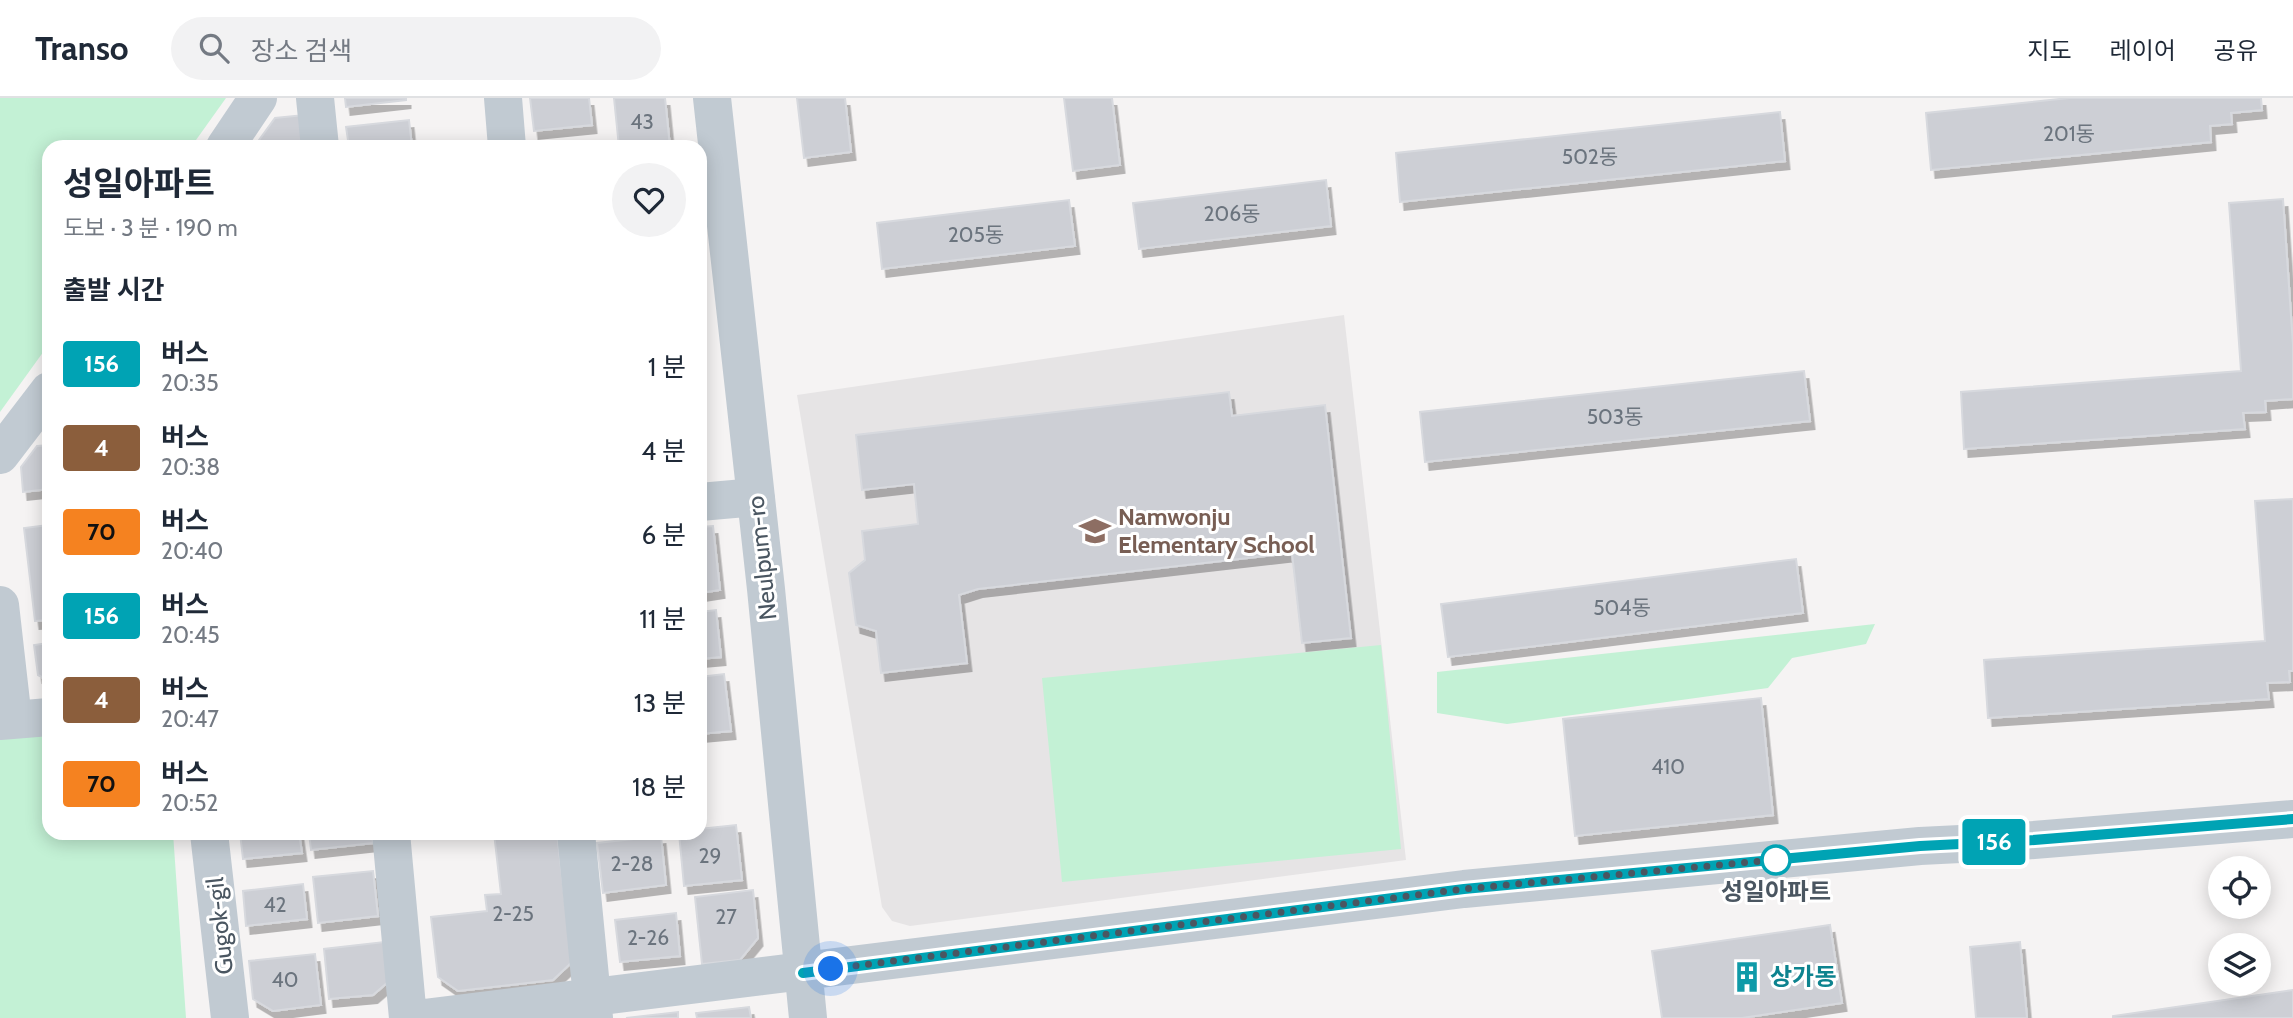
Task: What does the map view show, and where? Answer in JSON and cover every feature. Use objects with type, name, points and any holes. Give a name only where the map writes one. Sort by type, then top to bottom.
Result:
[{"type":"street","points":[[230,140],[258,98]]},
{"type":"street","points":[[315,98],[319,140]]},
{"type":"street","points":[[503,98],[506,140]]},
{"type":"street","name":"Neulpum-ro","points":[[712,98],[756,497],[808,1018]]},
{"type":"street","points":[[0,455],[42,400]]},
{"type":"street","points":[[707,501],[756,497]]},
{"type":"street","points":[[0,605],[21,719]]},
{"type":"street","points":[[424,1018],[593,1008],[803,973],[1464,889],[1920,846],[2021,841],[2293,819]]},
{"type":"street","name":"Gugok-gil","points":[[210,840],[230,1018]]},
{"type":"street","points":[[392,840],[408,1018]]},
{"type":"street","points":[[577,840],[593,1008]]},
{"type":"shaded area","name":"Namwonju Elementary School","points":[[1344,315],[1406,860],[910,926],[892,921],[882,907],[797,395]]},
{"type":"green space","points":[[0,98],[226,98],[196,140],[42,140],[42,354],[0,412]]},
{"type":"green space","points":[[1875,624],[1866,644],[1792,658],[1768,688],[1507,724],[1437,713],[1437,672]]},
{"type":"green space","points":[[1381,645],[1401,849],[1062,882],[1042,678]]},
{"type":"green space","points":[[42,731],[42,840],[173,840],[186,1018],[0,1018],[0,735]]},
{"type":"building","points":[[345,98],[406,98],[406,100],[346,107]]},
{"type":"building","points":[[530,98],[589,98],[592,125],[534,131]]},
{"type":"building","points":[[614,98],[665,98],[669,140],[618,140]]},
{"type":"building","points":[[797,98],[845,98],[851,152],[804,158]]},
{"type":"building","points":[[1064,98],[1112,98],[1120,165],[1073,171]]},
{"type":"building","points":[[2069,98],[2261,98],[2262,110],[2231,113],[2232,124],[2210,126],[2211,142],[1931,170],[1926,113]]},
{"type":"building","points":[[1780,112],[1785,161],[1400,202],[1396,153]]},
{"type":"building","points":[[304,115],[307,140],[259,140],[275,118]]},
{"type":"building","points":[[409,120],[411,140],[348,140],[346,127]]},
{"type":"building","points":[[1326,180],[1331,226],[1139,249],[1133,203]]},
{"type":"building","points":[[2283,199],[2293,345],[2293,399],[2265,401],[2266,412],[2243,413],[2245,429],[1964,449],[1961,392],[2241,371],[2229,203]]},
{"type":"building","points":[[1069,200],[1075,246],[882,269],[877,223]]},
{"type":"building","points":[[1804,371],[1810,421],[1425,462],[1420,412]]},
{"type":"building","points":[[1229,392],[1232,416],[1325,405],[1351,638],[1302,643],[1292,553],[978,589],[959,595],[967,663],[881,673],[876,631],[856,625],[849,573],[865,560],[862,531],[918,524],[914,484],[862,490],[856,435]]},
{"type":"building","points":[[37,446],[42,446],[42,490],[23,492],[21,467]]},
{"type":"building","points":[[2293,499],[2293,671],[2289,671],[2290,682],[2267,683],[2269,699],[1988,718],[1984,660],[2265,641],[2255,501]]},
{"type":"building","points":[[42,526],[42,620],[35,621],[24,528]]},
{"type":"building","points":[[707,526],[713,526],[720,590],[707,592]]},
{"type":"building","points":[[1796,559],[1803,613],[1448,657],[1441,604]]},
{"type":"building","points":[[716,610],[721,657],[707,658],[707,611]]},
{"type":"building","points":[[42,644],[42,677],[38,675],[34,645]]},
{"type":"building","points":[[724,674],[731,731],[707,733],[707,676]]},
{"type":"building","points":[[1761,698],[1773,815],[1575,836],[1563,719]]},
{"type":"building","points":[[736,825],[742,880],[684,886],[680,840],[707,840],[707,828]]},
{"type":"building","points":[[241,840],[300,840],[302,853],[243,859]]},
{"type":"building","points":[[310,840],[373,840],[373,843],[311,850]]},
{"type":"building","points":[[495,840],[558,840],[572,962],[553,980],[458,991],[438,977],[431,917],[487,911],[485,895],[501,894]]},
{"type":"building","points":[[661,840],[666,885],[603,893],[597,843]]},
{"type":"building","points":[[373,871],[378,916],[318,923],[313,877]]},
{"type":"building","points":[[303,884],[307,919],[246,926],[243,891]]},
{"type":"building","points":[[753,890],[758,938],[740,960],[702,964],[695,897]]},
{"type":"building","points":[[676,913],[680,956],[620,962],[615,920]]},
{"type":"building","name":"상가동","points":[[1830,925],[1842,1003],[1742,1018],[1662,1018],[1652,951]]},
{"type":"building","points":[[384,942],[388,982],[373,995],[329,999],[324,949]]},
{"type":"building","points":[[2020,942],[2027,1018],[1976,1018],[1970,947]]},
{"type":"building","points":[[315,954],[321,1005],[273,1011],[253,999],[249,961]]},
{"type":"building","points":[[2293,990],[2293,1018],[2113,1018],[2251,996],[2271,996],[2271,993]]},
{"type":"building","points":[[749,1007],[751,1018],[697,1018],[696,1013]]},
{"type":"building","points":[[678,1012],[678,1018],[626,1018]]},
{"type":"bus line","name":"156","points":[[803,973],[1464,889],[1920,846],[2021,841],[2293,819]]},
{"type":"place","name":"Namwonju Elementary School","points":[[1095,531]]},
{"type":"place","name":"성일아파트","points":[[1776,860]]},
{"type":"place","name":"상가동","points":[[1747,977]]},
{"type":"route","points":[[831,969],[1464,889],[1783,859],[1776,860]]}]
